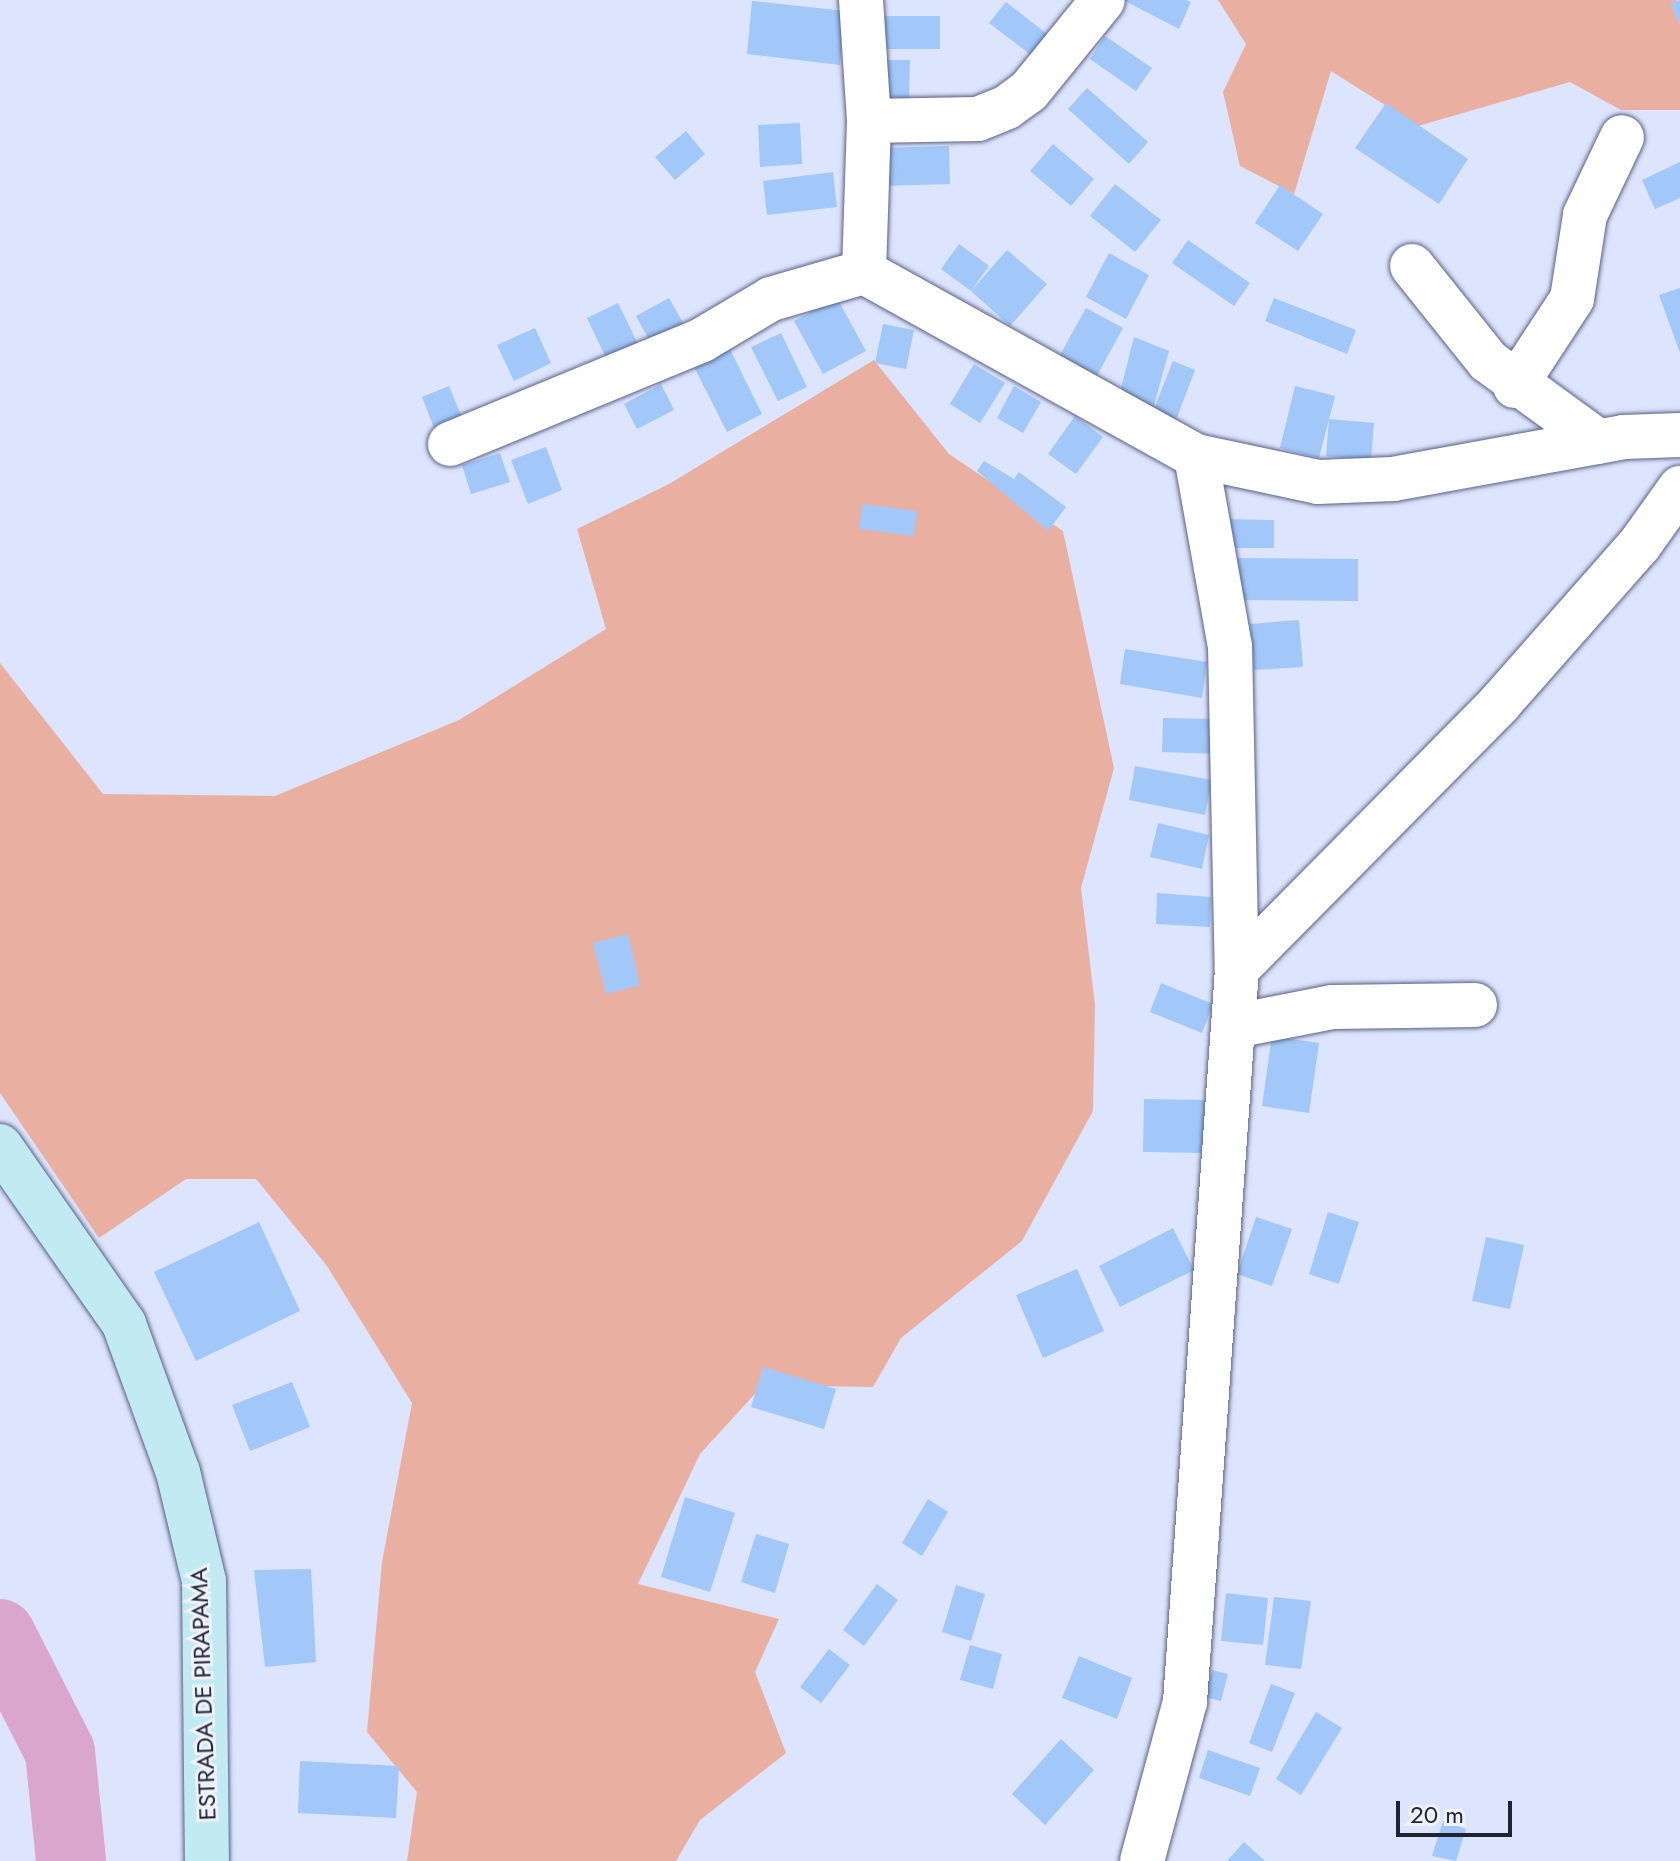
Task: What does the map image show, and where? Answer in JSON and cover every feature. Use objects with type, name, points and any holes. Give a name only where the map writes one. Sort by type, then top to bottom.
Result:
[{"type":"main road","name":"ESTRADA DE PIRAPAMA","points":[[0,1146],[124,1324],[178,1472],[204,1581],[207,1861]]},
{"type":"street","points":[[861,0],[869,121],[864,272]]},
{"type":"street","points":[[869,121],[978,119],[1007,107],[1029,91],[1103,0]]},
{"type":"street","points":[[1515,386],[1572,299],[1585,215],[1622,137]]},
{"type":"street","points":[[1412,266],[1515,386],[1599,442]]},
{"type":"street","points":[[450,444],[702,340],[771,299],[864,272],[1196,456],[1318,482],[1444,472],[1599,442],[1680,435]]},
{"type":"street","points":[[1142,1861],[1185,1702],[1235,1026],[1237,969],[1230,646],[1196,456]]},
{"type":"street","points":[[1237,969],[1499,704],[1640,544],[1680,488]]},
{"type":"street","points":[[1235,1026],[1333,1007],[1475,1005]]},
{"type":"shaded area","points":[[1218,0],[1678,0],[1671,4],[1680,25],[1680,110],[1621,110],[1570,82],[1418,126],[1331,71],[1294,194],[1240,166],[1223,92],[1246,44]]},
{"type":"shaded area","points":[[874,360],[949,454],[1063,531],[1114,768],[1081,888],[1095,1005],[1093,1111],[1022,1241],[901,1338],[873,1387],[763,1385],[700,1454],[638,1584],[779,1619],[755,1672],[786,1753],[700,1820],[676,1861],[407,1861],[417,1792],[367,1732],[382,1562],[412,1403],[327,1266],[256,1179],[186,1179],[99,1238],[0,1093],[0,663],[103,794],[275,796],[459,720],[606,629],[577,529],[669,484]]},
{"type":"building","points":[[1123,0],[1186,0],[1191,2],[1179,29]]},
{"type":"building","points":[[1680,0],[1680,25],[1670,3]]},
{"type":"building","points":[[752,1],[846,11],[840,65],[747,54]]},
{"type":"building","points":[[1006,2],[1051,37],[1035,58],[989,23]]},
{"type":"building","points":[[880,16],[940,16],[940,49],[880,49]]},
{"type":"building","points":[[1105,36],[1152,68],[1136,91],[1090,59]]},
{"type":"building","points":[[878,60],[910,60],[909,98],[877,97]]},
{"type":"building","points":[[1087,88],[1148,142],[1129,164],[1068,109]]},
{"type":"building","points":[[1386,103],[1468,159],[1439,204],[1355,148]]},
{"type":"building","points":[[800,123],[802,164],[760,167],[758,125]]},
{"type":"building","points":[[686,131],[705,154],[675,180],[655,157]]},
{"type":"building","points":[[1053,144],[1094,179],[1071,206],[1030,171]]},
{"type":"building","points":[[949,146],[950,184],[881,186],[879,148]]},
{"type":"building","points":[[1680,162],[1680,198],[1655,209],[1642,180]]},
{"type":"building","points":[[833,172],[837,207],[767,215],[763,181]]},
{"type":"building","points":[[1115,184],[1161,220],[1135,252],[1090,216]]},
{"type":"building","points":[[1280,185],[1323,214],[1298,251],[1255,223]]},
{"type":"building","points":[[1188,240],[1250,283],[1234,306],[1172,263]]},
{"type":"building","points":[[959,244],[989,266],[971,291],[941,269]]},
{"type":"building","points":[[1007,250],[1047,284],[1010,326],[971,291]]},
{"type":"building","points":[[1109,253],[1149,275],[1126,319],[1086,297]]},
{"type":"building","points":[[1680,288],[1680,353],[1659,295]]},
{"type":"building","points":[[669,298],[686,328],[653,347],[636,316]]},
{"type":"building","points":[[837,298],[866,351],[823,374],[794,321]]},
{"type":"building","points":[[1274,298],[1356,330],[1347,354],[1265,321]]},
{"type":"building","points":[[618,303],[639,346],[608,362],[587,318]]},
{"type":"building","points":[[1086,308],[1123,328],[1092,385],[1055,364]]},
{"type":"building","points":[[883,324],[914,330],[906,369],[875,363]]},
{"type":"building","points":[[535,328],[551,363],[514,381],[497,345]]},
{"type":"building","points":[[781,333],[807,387],[778,401],[751,347]]},
{"type":"building","points":[[1134,337],[1169,351],[1153,409],[1118,400]]},
{"type":"building","points":[[730,349],[762,414],[727,432],[694,367]]},
{"type":"building","points":[[1173,361],[1195,370],[1176,420],[1153,411]]},
{"type":"building","points":[[974,364],[1005,383],[980,423],[950,404]]},
{"type":"building","points":[[661,384],[674,410],[637,429],[624,404]]},
{"type":"building","points":[[449,386],[465,425],[437,436],[422,397]]},
{"type":"building","points":[[1014,386],[1041,402],[1023,433],[997,418]]},
{"type":"building","points":[[1295,386],[1335,396],[1319,458],[1280,448]]},
{"type":"building","points":[[1075,416],[1103,437],[1076,474],[1048,454]]},
{"type":"building","points":[[1329,419],[1374,423],[1371,460],[1326,456]]},
{"type":"building","points":[[546,447],[562,490],[528,504],[511,460]]},
{"type":"building","points":[[500,453],[510,482],[471,494],[462,465]]},
{"type":"building","points":[[984,461],[1014,479],[1019,472],[1066,507],[1048,531],[977,471]]},
{"type":"building","points":[[862,504],[917,511],[914,536],[859,529]]},
{"type":"building","points":[[1222,519],[1274,520],[1274,548],[1221,548]]},
{"type":"building","points":[[1228,558],[1358,559],[1358,601],[1228,600]]},
{"type":"building","points":[[1299,620],[1303,667],[1254,670],[1250,624]]},
{"type":"building","points":[[1125,649],[1207,662],[1202,698],[1120,684]]},
{"type":"building","points":[[1163,718],[1219,719],[1218,754],[1162,752]]},
{"type":"building","points":[[1135,766],[1212,780],[1205,815],[1129,800]]},
{"type":"building","points":[[1158,823],[1209,835],[1202,869],[1150,857]]},
{"type":"building","points":[[1157,893],[1211,897],[1210,927],[1156,924]]},
{"type":"building","points":[[628,934],[640,985],[606,994],[593,943]]},
{"type":"building","points":[[1161,983],[1213,1004],[1202,1033],[1150,1012]]},
{"type":"building","points":[[1272,1036],[1319,1043],[1309,1113],[1262,1106]]},
{"type":"building","points":[[1144,1099],[1207,1100],[1206,1153],[1143,1152]]},
{"type":"building","points":[[1328,1212],[1359,1222],[1339,1284],[1309,1274]]},
{"type":"building","points":[[1256,1217],[1292,1229],[1272,1286],[1237,1274]]},
{"type":"building","points":[[259,1222],[300,1311],[196,1361],[154,1272]]},
{"type":"building","points":[[1173,1228],[1194,1270],[1120,1307],[1099,1266]]},
{"type":"building","points":[[1486,1237],[1524,1245],[1510,1309],[1472,1301]]},
{"type":"building","points":[[1077,1269],[1104,1331],[1043,1358],[1016,1295]]},
{"type":"building","points":[[763,1367],[836,1389],[824,1429],[751,1407]]},
{"type":"building","points":[[292,1382],[310,1427],[250,1451],[232,1405]]},
{"type":"building","points":[[685,1497],[735,1513],[710,1592],[661,1577]]},
{"type":"building","points":[[928,1499],[948,1512],[922,1556],[902,1543]]},
{"type":"building","points":[[756,1534],[789,1544],[775,1593],[741,1582]]},
{"type":"building","points":[[311,1569],[316,1662],[265,1667],[254,1570]]},
{"type":"building","points":[[877,1584],[898,1600],[864,1646],[843,1630]]},
{"type":"building","points":[[956,1585],[985,1594],[971,1641],[942,1632]]},
{"type":"building","points":[[1226,1593],[1268,1598],[1263,1645],[1221,1641]]},
{"type":"building","points":[[1274,1597],[1311,1601],[1301,1669],[1265,1665]]},
{"type":"building","points":[[970,1645],[1002,1654],[993,1689],[960,1680]]},
{"type":"building","points":[[829,1649],[850,1665],[821,1703],[800,1687]]},
{"type":"building","points":[[1079,1656],[1132,1678],[1117,1719],[1062,1698]]},
{"type":"building","points":[[1212,1670],[1228,1674],[1221,1701],[1205,1697]]},
{"type":"building","points":[[1271,1684],[1295,1693],[1272,1752],[1249,1743]]},
{"type":"building","points":[[1316,1712],[1342,1728],[1301,1795],[1276,1779]]},
{"type":"building","points":[[1061,1739],[1094,1770],[1045,1825],[1012,1794]]},
{"type":"building","points":[[1208,1750],[1260,1768],[1250,1796],[1199,1778]]},
{"type":"building","points":[[300,1761],[399,1766],[396,1818],[298,1813]]},
{"type":"building","points":[[1443,1821],[1466,1829],[1456,1861],[1432,1856]]},
{"type":"building","points":[[1244,1842],[1265,1861],[1227,1861]]},
{"type":"waterway","points":[[0,1634],[60,1752],[71,1861]]}]
